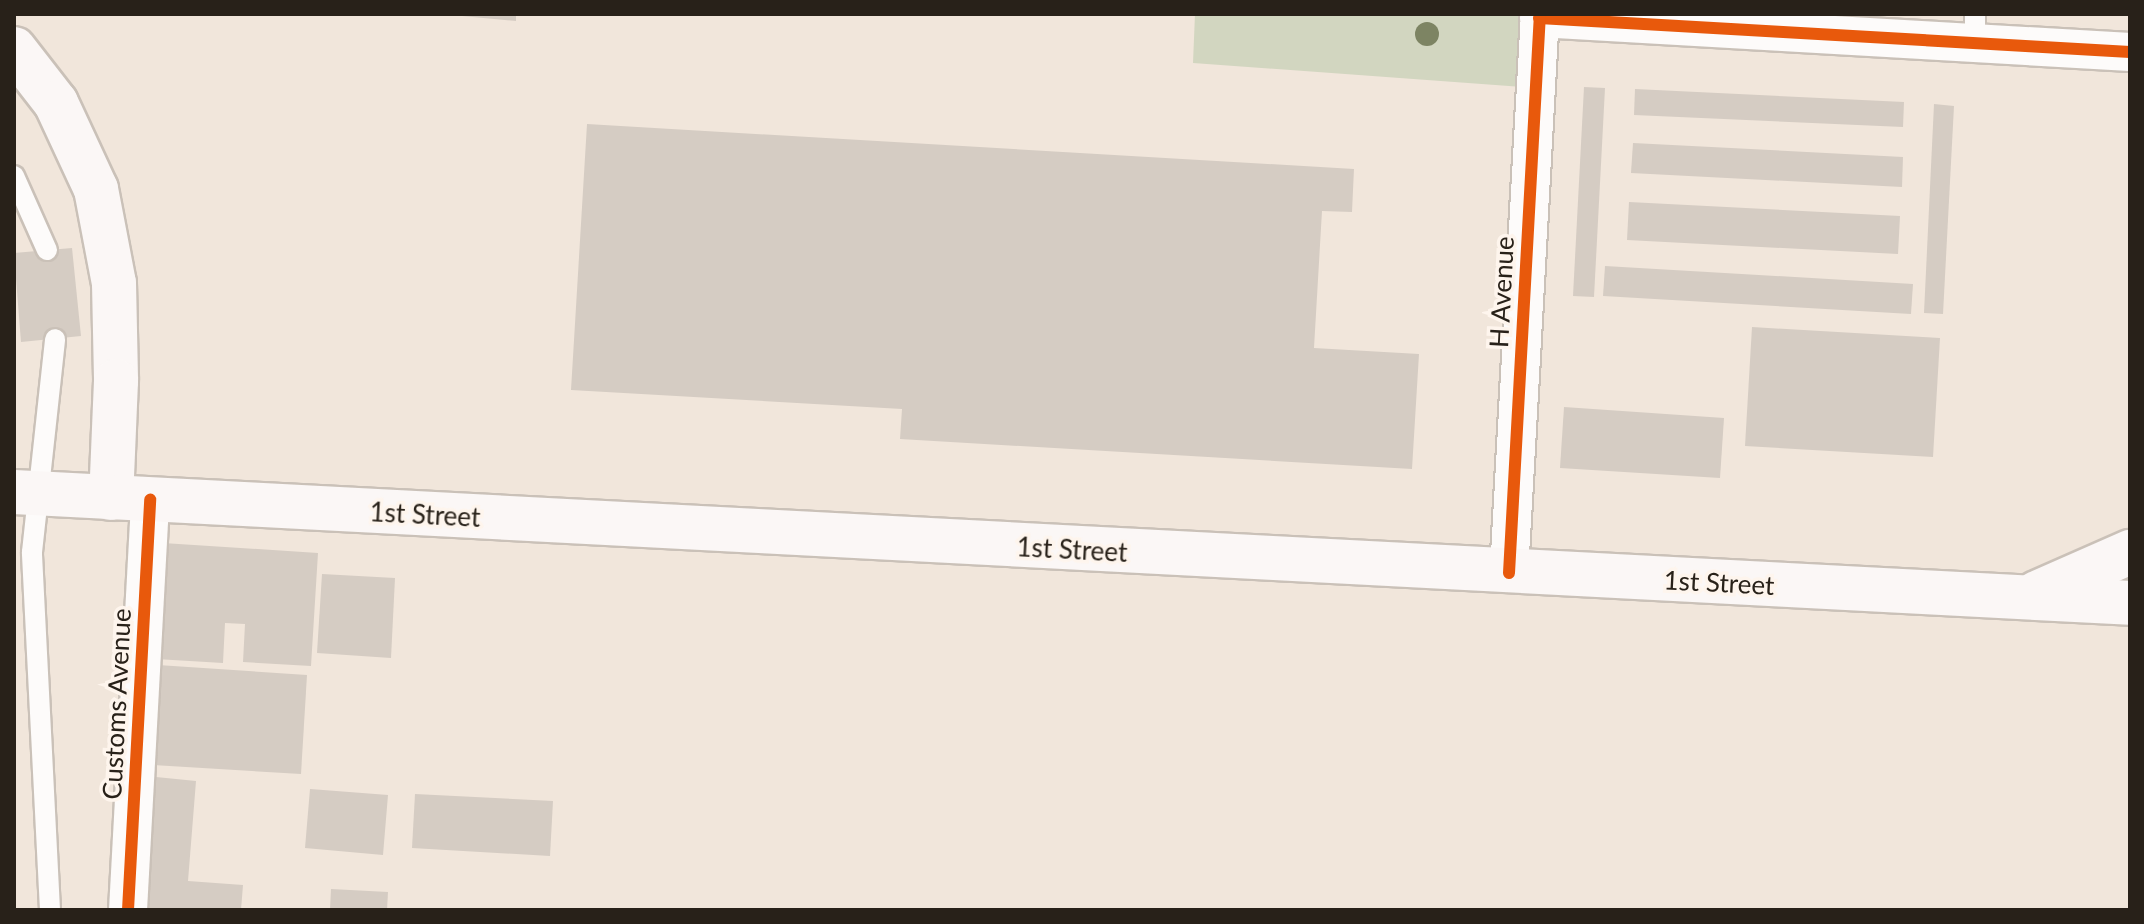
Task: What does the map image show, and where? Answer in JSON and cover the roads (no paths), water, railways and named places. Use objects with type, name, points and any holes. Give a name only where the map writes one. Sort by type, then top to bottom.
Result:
[{"type":"main road","points":[[14,49],[56,103],[96,189],[114,283],[116,381],[130,499]]},
{"type":"main road","name":"1st Street","points":[[25,492],[1509,573],[2130,603]]},
{"type":"main road","points":[[2027,598],[2130,552]]},
{"type":"street","points":[[1540,16],[1975,29],[2130,52]]},
{"type":"street","name":"H Avenue","points":[[1509,573],[1540,16]]},
{"type":"street","name":"Customs Avenue","points":[[128,910],[130,499]]},
{"type":"lane","points":[[14,176],[47,250]]},
{"type":"lane","points":[[50,910],[32,552],[25,492],[55,339]]}]
